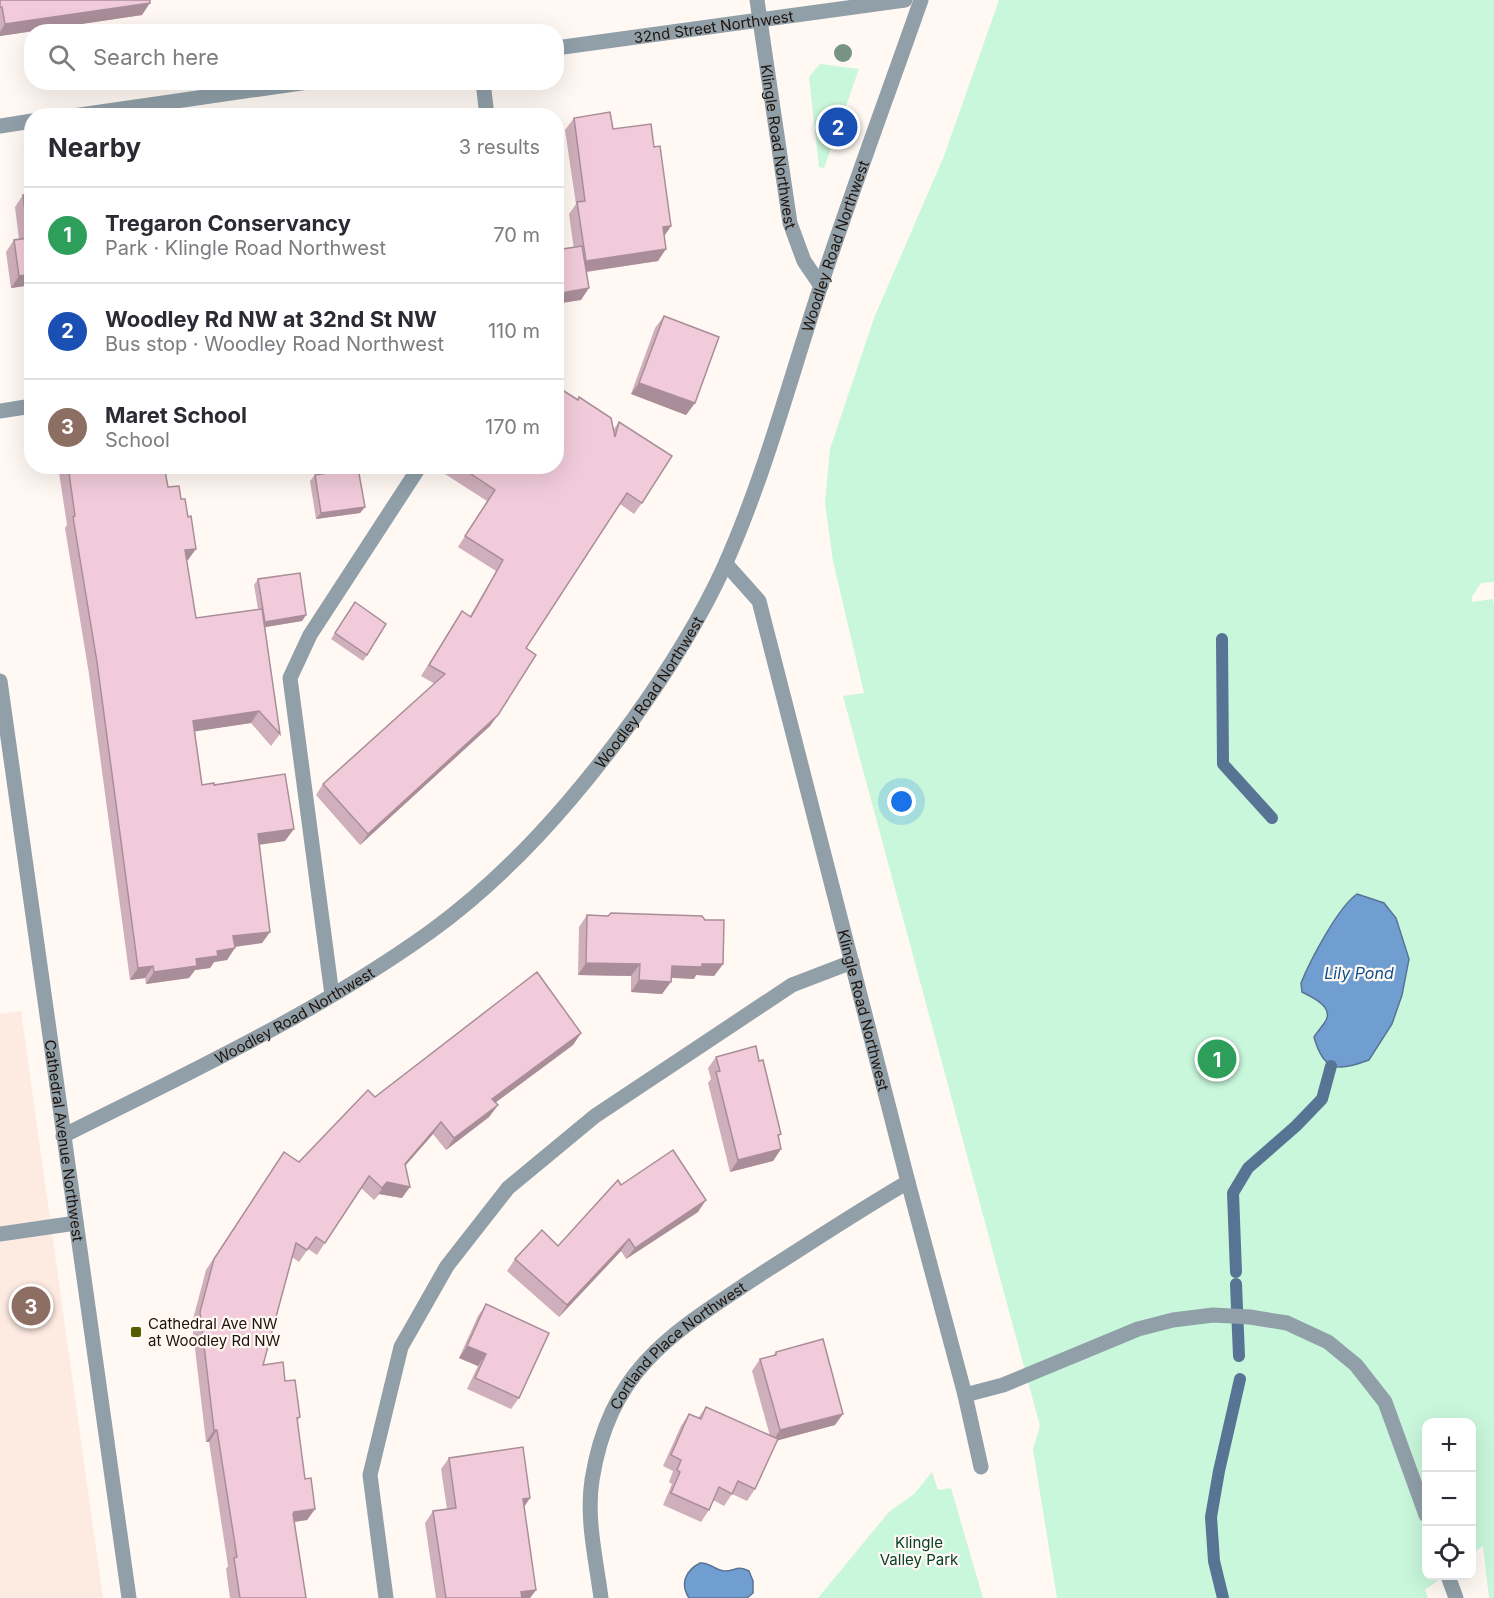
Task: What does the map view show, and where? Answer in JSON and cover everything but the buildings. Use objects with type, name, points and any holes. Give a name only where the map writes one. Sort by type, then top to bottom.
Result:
[{"type":"street","name":"Klingle Road Northwest","points":[[757,0],[790,223],[804,261],[821,286]]},
{"type":"street","name":"32nd Street Northwest","points":[[564,47],[905,0]]},
{"type":"street","name":"Woodley Road Northwest","points":[[63,1136],[253,1040],[332,995],[409,946],[454,913],[513,862],[567,804],[601,763],[669,668],[709,600],[726,564],[753,497],[821,286],[921,0]]},
{"type":"street","points":[[128,108],[253,90]]},
{"type":"street","points":[[484,90],[486,108]]},
{"type":"street","points":[[0,126],[24,122]]},
{"type":"street","points":[[0,411],[24,407]]},
{"type":"street","points":[[332,995],[290,678],[310,635],[415,474]]},
{"type":"street","name":"Klingle Road Northwest","points":[[726,564],[759,601],[965,1395],[981,1467]]},
{"type":"street","name":"Cathedral Avenue Northwest","points":[[0,681],[129,1598]]},
{"type":"street","points":[[386,1598],[370,1475],[401,1347],[447,1266],[508,1188],[595,1116],[792,986],[852,962]]},
{"type":"street","name":"Cortland Place Northwest","points":[[601,1598],[590,1521],[592,1483],[603,1433],[613,1409],[638,1370],[653,1352],[689,1322],[850,1216],[908,1182]]},
{"type":"street","points":[[0,1234],[75,1223]]},
{"type":"street","points":[[965,1395],[1003,1385],[1138,1329],[1173,1320],[1213,1315],[1250,1317],[1287,1323],[1328,1342],[1356,1365],[1385,1402],[1422,1504]]},
{"type":"street","points":[[1451,1580],[1456,1598]]},
{"type":"shaded area","points":[[21,1011],[103,1598],[0,1598],[0,1014]]},
{"type":"green space","points":[[999,0],[1494,0],[1494,582],[1481,583],[1472,597],[1472,602],[1493,599],[1494,605],[1494,1598],[1489,1598],[1483,1546],[1476,1551],[1476,1418],[1422,1418],[1422,1580],[1439,1580],[1425,1590],[1428,1598],[1057,1598],[1033,1449],[1040,1426],[843,696],[864,693],[833,561],[825,503],[830,449],[874,318],[944,156]]},
{"type":"green space","points":[[820,64],[859,69],[824,168],[819,167],[809,77]]},
{"type":"green space","name":"Klingle Valley Park","points":[[932,1472],[938,1490],[951,1488],[983,1598],[818,1598],[889,1512],[914,1494]]},
{"type":"water","name":"Lily Pond","points":[[1357,894],[1384,903],[1396,918],[1409,959],[1402,995],[1392,1024],[1369,1060],[1341,1067],[1328,1063],[1318,1049],[1314,1037],[1325,1022],[1327,1012],[1321,1003],[1302,992],[1301,983],[1333,922]]},
{"type":"water","points":[[700,1563],[724,1571],[739,1568],[749,1571],[753,1581],[753,1593],[747,1598],[689,1598],[685,1588],[685,1578]]},
{"type":"waterway","points":[[1222,639],[1223,764],[1272,818]]},
{"type":"waterway","points":[[1236,1272],[1233,1193],[1248,1168],[1296,1126],[1322,1099],[1331,1066]]},
{"type":"waterway","points":[[1236,1284],[1239,1356]]},
{"type":"waterway","points":[[1223,1598],[1214,1561],[1211,1517],[1240,1379]]},
{"type":"place","name":"Woodley Rd NW at 32nd St NW","points":[[838,127]]},
{"type":"place","name":"Tregaron Conservancy","points":[[1217,1059]]},
{"type":"place","name":"Maret School","points":[[31,1306]]},
{"type":"place","name":"Cathedral Ave NW at Woodley Rd NW","points":[[136,1332]]}]
